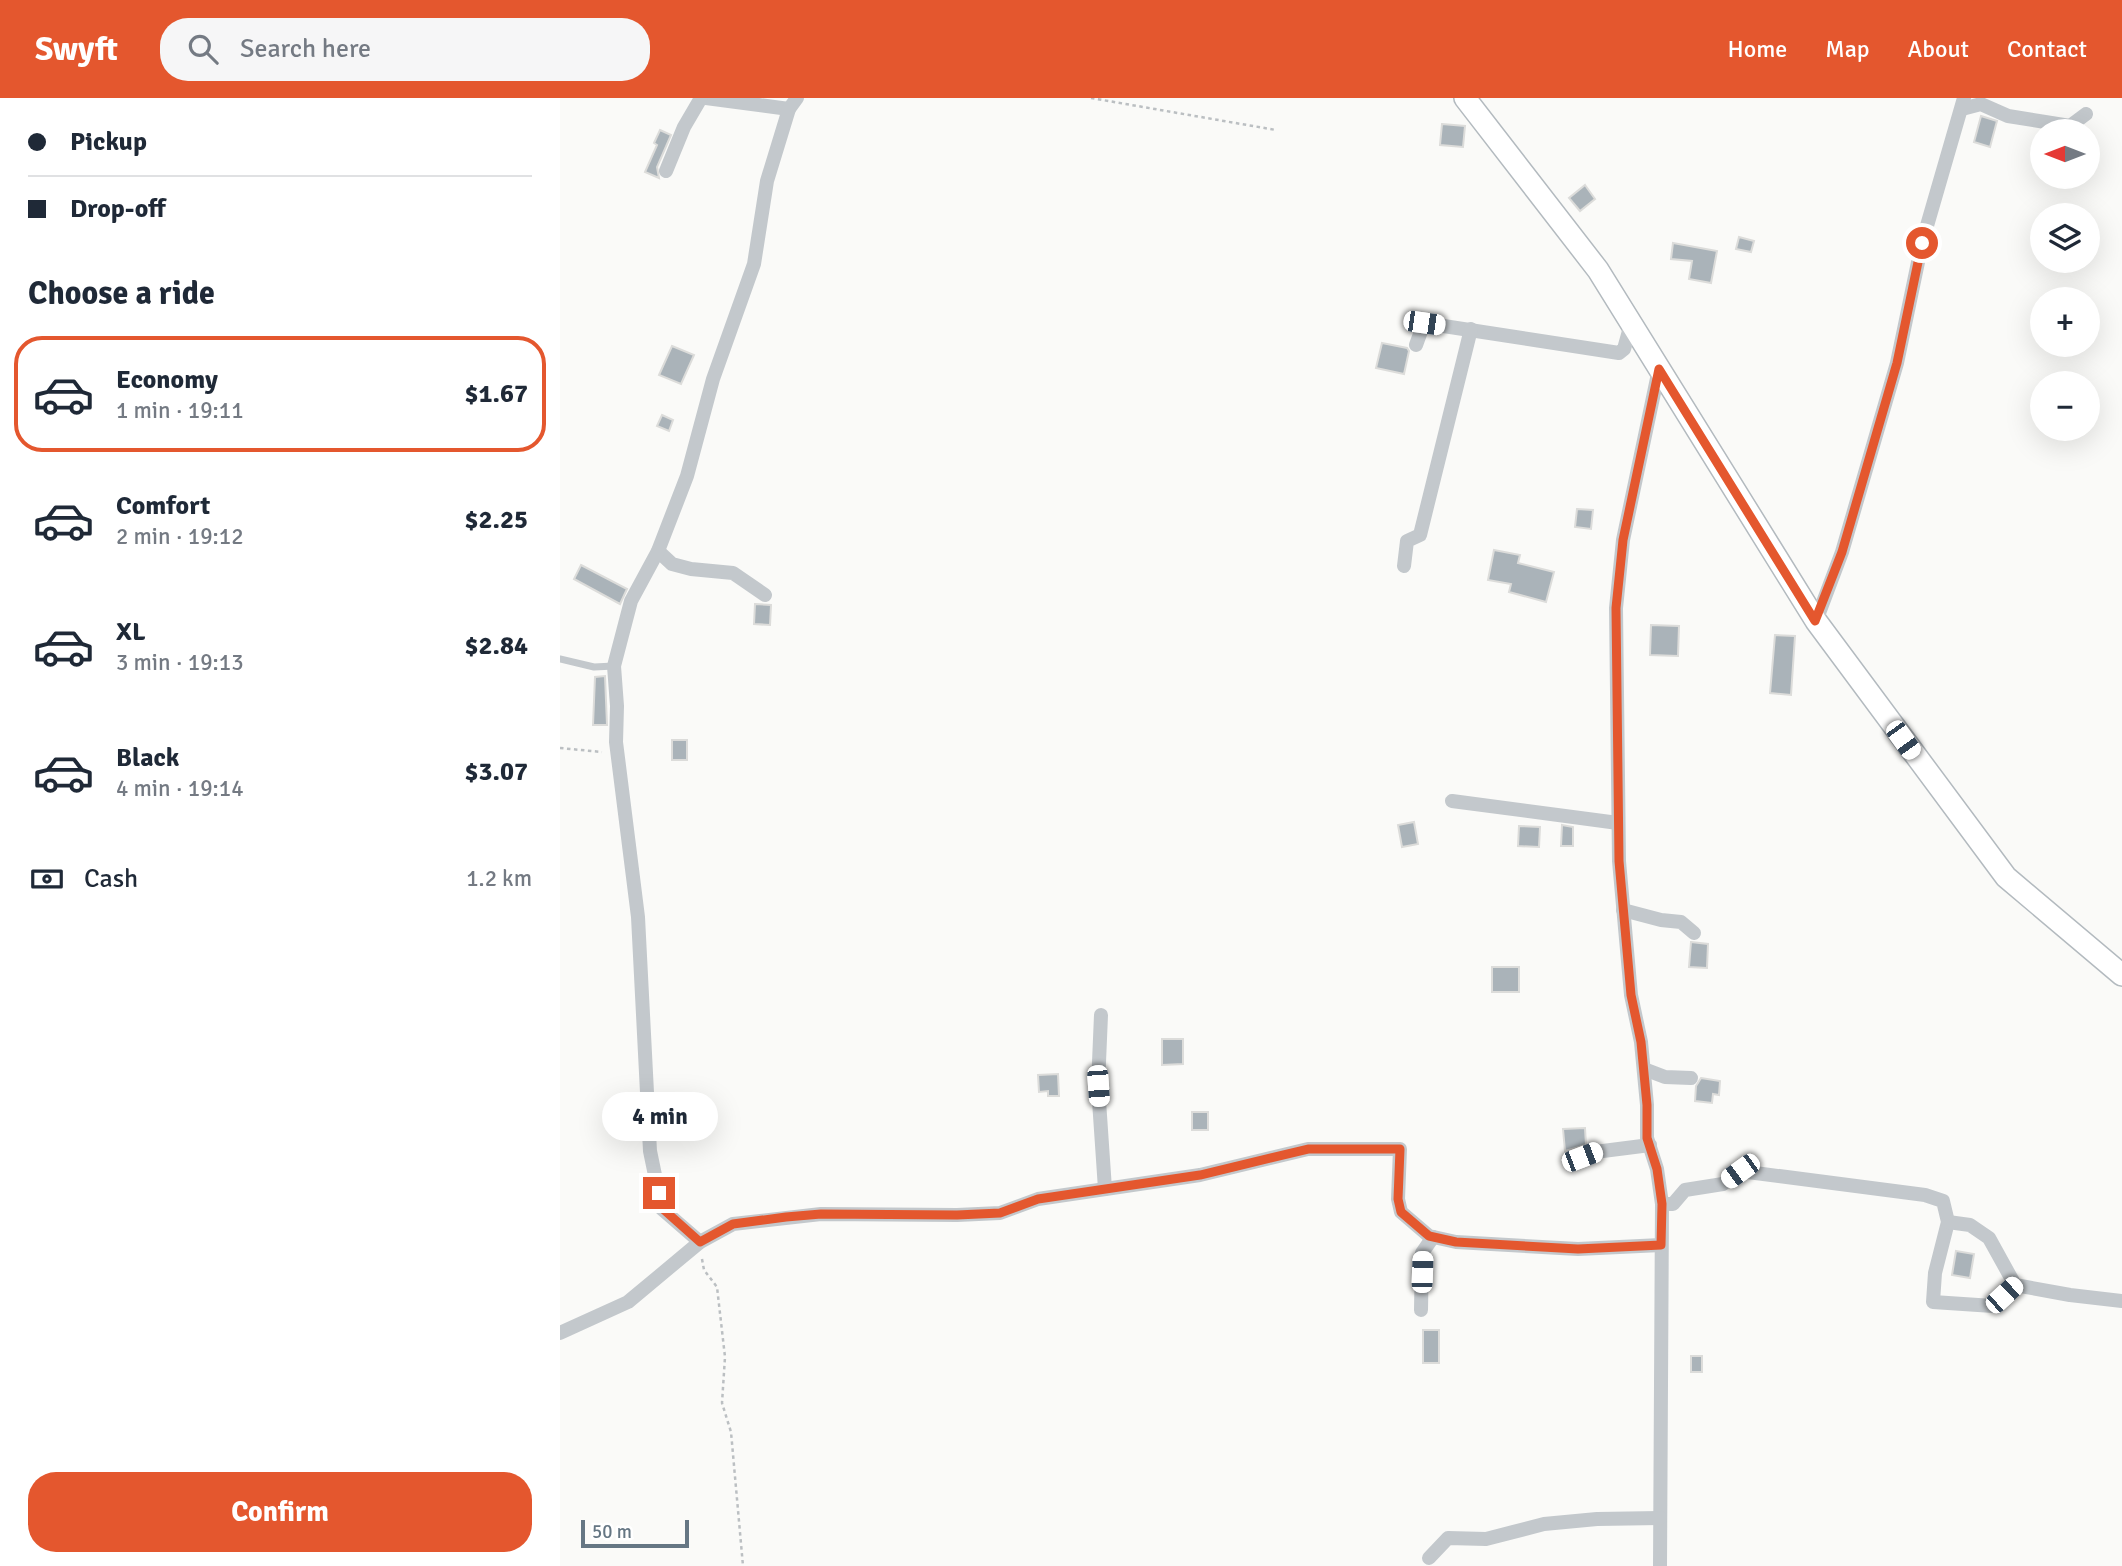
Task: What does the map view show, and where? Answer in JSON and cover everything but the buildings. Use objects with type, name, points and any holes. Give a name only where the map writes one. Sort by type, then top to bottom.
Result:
[{"type":"street","points":[[666,171],[684,127],[704,98],[793,104],[767,181],[754,264],[713,379],[687,476],[658,551],[631,601],[614,666],[616,742],[638,917],[650,1151],[663,1209],[700,1242]]},
{"type":"street","points":[[1465,98],[1598,270],[1815,621],[2006,877],[2122,975]]},
{"type":"street","points":[[1815,621],[1842,552],[1897,363],[1922,243],[1963,104],[1981,104],[2008,116],[2070,126],[2086,114]]},
{"type":"street","points":[[1416,345],[1424,323],[1619,353],[1624,349],[1631,324]]},
{"type":"street","points":[[1404,566],[1407,541],[1420,535],[1471,329]]},
{"type":"street","points":[[1659,369],[1623,540],[1616,608],[1618,823],[1623,910],[1631,995],[1641,1042],[1650,1145],[1662,1204],[1660,1566]]},
{"type":"street","points":[[658,551],[672,564],[691,569],[733,573],[765,595]]},
{"type":"street","points":[[1452,801],[1618,823]]},
{"type":"street","points":[[1623,910],[1681,922],[1694,933]]},
{"type":"street","points":[[1101,1015],[1098,1086],[1105,1189]]},
{"type":"street","points":[[1644,1069],[1665,1077],[1691,1078]]},
{"type":"street","points":[[1569,1161],[1595,1152],[1650,1145]]},
{"type":"street","points":[[560,1334],[628,1302],[700,1242],[733,1224],[821,1214],[1000,1213],[1038,1199],[1200,1175],[1308,1149],[1400,1149],[1398,1199],[1401,1212],[1433,1237],[1456,1242],[1578,1249],[1661,1245]]},
{"type":"street","points":[[1662,1204],[1673,1204],[1685,1191],[1723,1184],[1740,1171],[1926,1195],[1943,1200],[1948,1222],[1935,1273],[1933,1302],[1993,1306],[2015,1285]]},
{"type":"street","points":[[1948,1222],[1970,1225],[1989,1238],[2015,1285]]},
{"type":"street","points":[[1421,1310],[1422,1253],[1433,1237]]},
{"type":"street","points":[[2015,1285],[2122,1301]]},
{"type":"street","points":[[1429,1558],[1448,1538],[1486,1539],[1558,1523],[1597,1519],[1660,1518]]},
{"type":"lane","points":[[560,659],[594,667],[614,666]]},
{"type":"path","points":[[1091,98],[1276,130]]},
{"type":"path","points":[[560,748],[600,753],[616,742]]},
{"type":"path","points":[[700,1242],[704,1270],[717,1287],[725,1357],[722,1403],[731,1432],[743,1566]]},
{"type":"route","points":[[659,1193],[663,1209],[700,1242],[733,1224],[821,1214],[1000,1213],[1038,1199],[1200,1175],[1308,1149],[1400,1149],[1398,1199],[1401,1212],[1429,1236],[1456,1242],[1578,1249],[1661,1245],[1662,1204],[1657,1169],[1647,1138],[1641,1042],[1631,995],[1619,861],[1616,608],[1623,540],[1659,369],[1815,621],[1842,552],[1897,363],[1922,243]]}]
